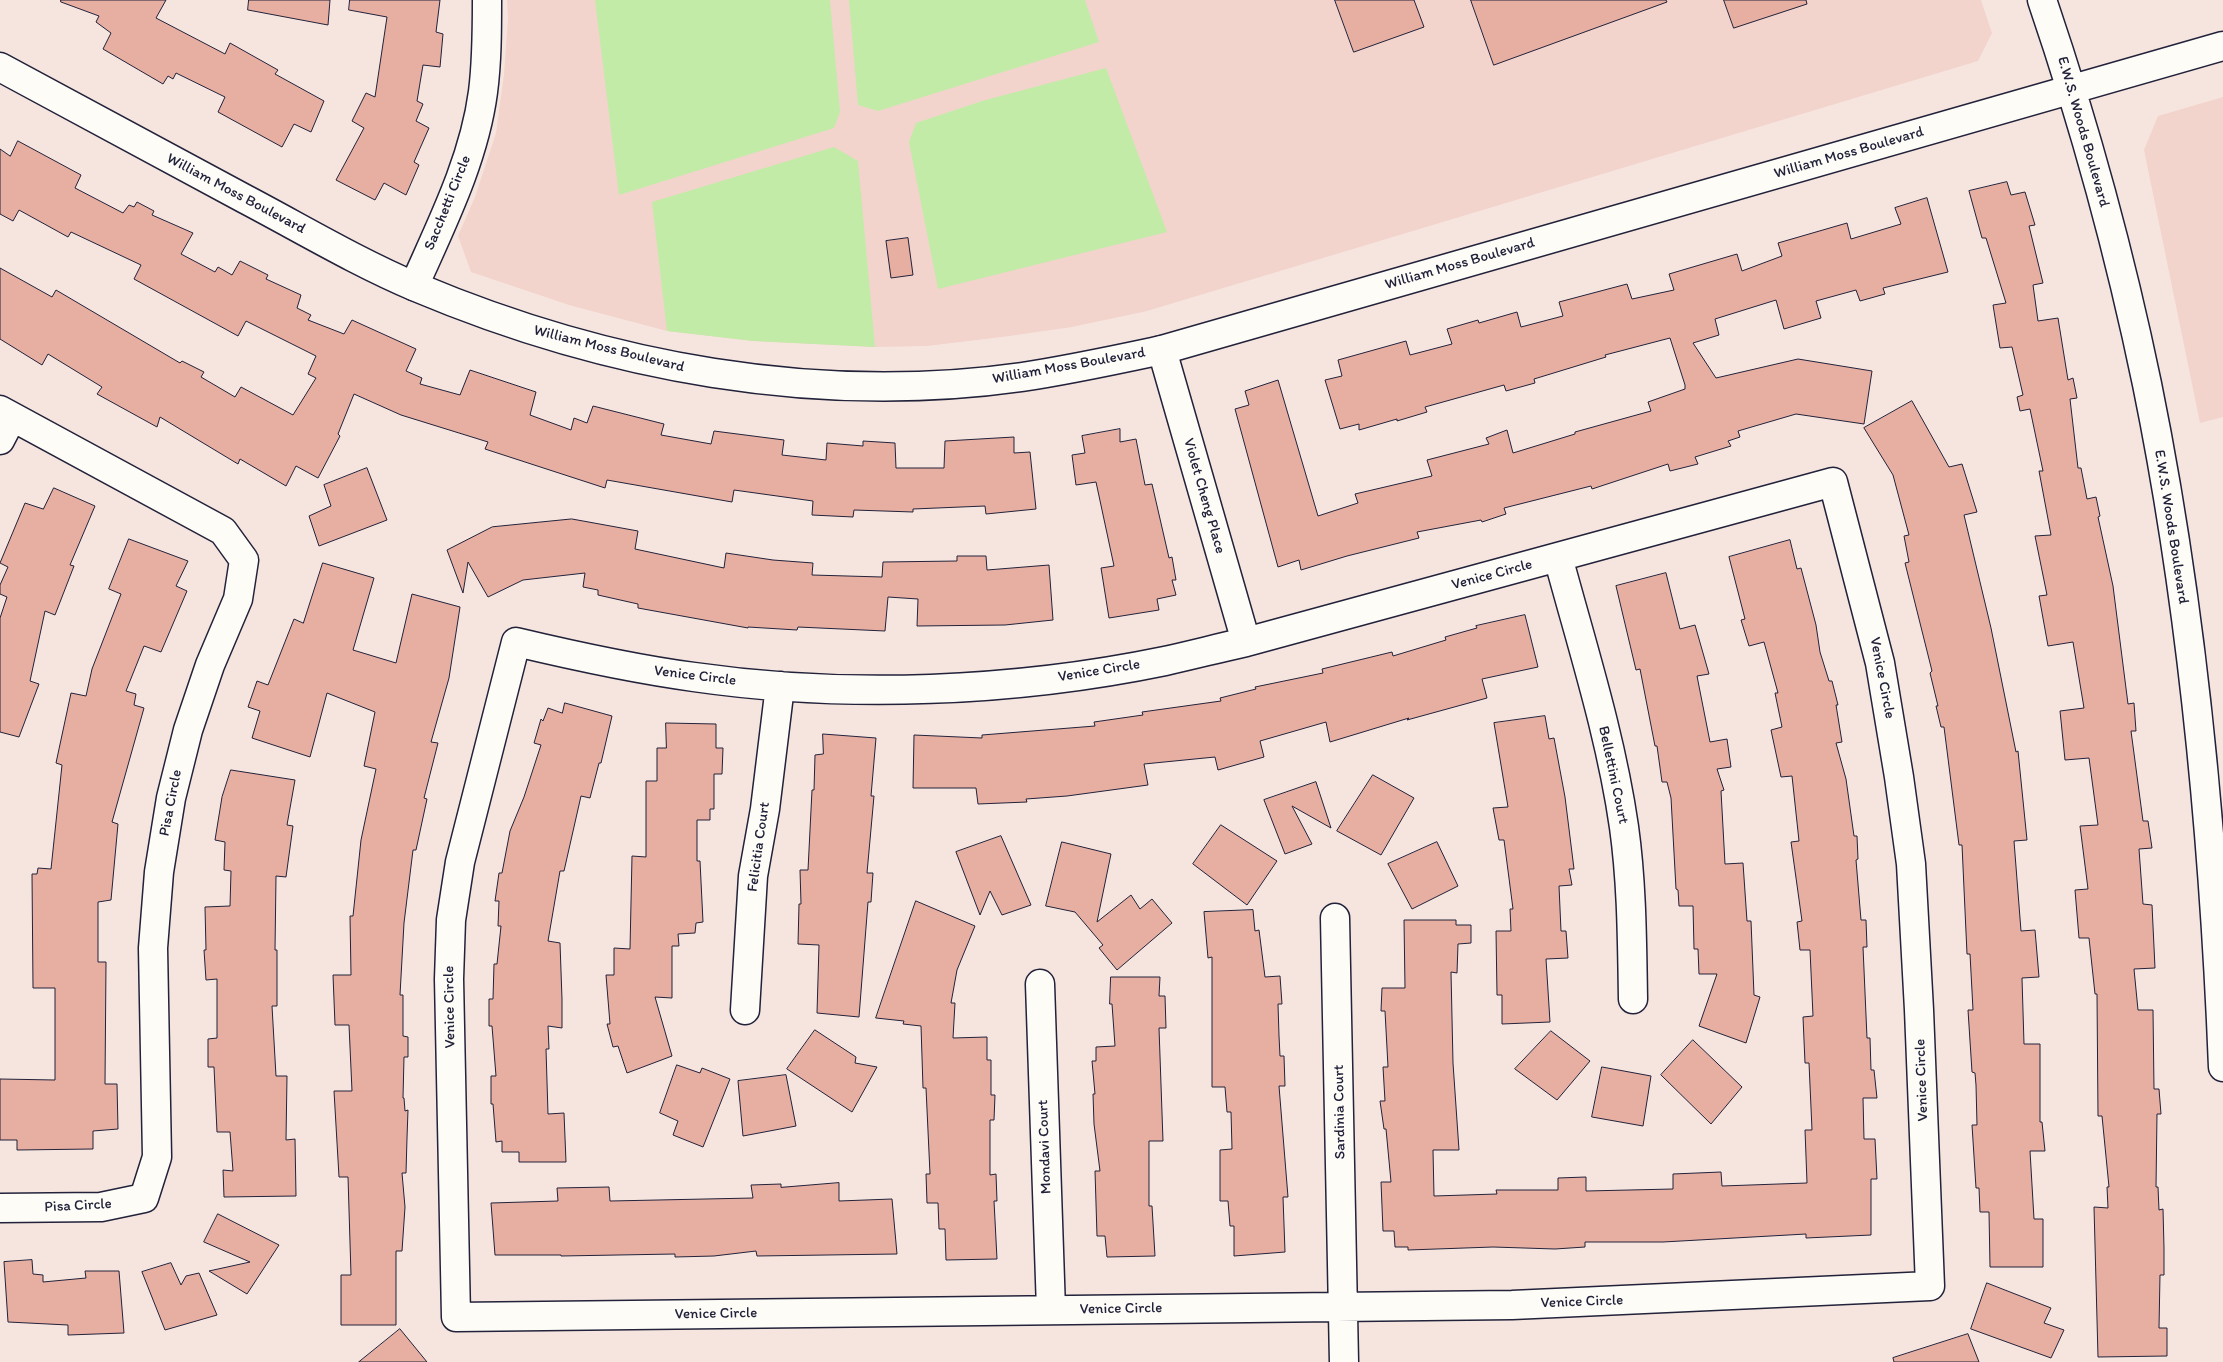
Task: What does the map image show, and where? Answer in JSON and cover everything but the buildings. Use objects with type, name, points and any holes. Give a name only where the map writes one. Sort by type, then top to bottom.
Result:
[{"type":"street","name":"Sacchetti Circle","points":[[414,286],[458,188],[473,140],[483,93],[486,66],[487,0]]},
{"type":"street","name":"E.W.S. Woods Boulevard","points":[[2042,0],[2072,89],[2114,243],[2157,436],[2185,615],[2217,861],[2223,1067]]},
{"type":"street","name":"William Moss Boulevard","points":[[0,67],[337,248],[414,286],[496,319],[564,341],[643,361],[710,373],[791,382],[873,386],[939,384],[1009,378],[1099,364],[1162,350],[2223,46]]},
{"type":"street","name":"Violet Cheng Place","points":[[1162,350],[1246,642]]},
{"type":"street","name":"Pisa Circle","points":[[0,1208],[101,1207],[144,1198],[157,1157],[153,948],[159,872],[171,798],[188,730],[210,665],[238,599],[244,560],[223,531],[4,422]]},
{"type":"street","name":"Venice Circle","points":[[1833,482],[1880,663],[1899,777],[1910,864],[1919,1010],[1930,1286],[1512,1305],[456,1317],[449,980],[451,920],[460,862],[516,642],[613,664],[696,678],[780,686],[898,689],[986,685],[1085,674],[1164,661],[1246,642],[1833,482]]},
{"type":"street","name":"Bellettini Court","points":[[1558,557],[1611,756],[1624,828],[1631,898],[1633,999]]},
{"type":"street","name":"Felicitia Court","points":[[745,1010],[753,876],[765,808],[780,686]]},
{"type":"street","name":"Sardinia Court","points":[[1335,918],[1344,1306]]},
{"type":"street","name":"Mondavi Court","points":[[1040,984],[1051,1310]]},
{"type":"street","points":[[1344,1306],[1344,1362]]},
{"type":"shaded area","points":[[507,0],[1981,0],[1992,33],[1978,61],[1147,311],[1072,327],[1002,337],[927,346],[875,347],[753,341],[667,331],[569,305],[471,272],[458,236],[475,197],[496,133],[504,74],[508,18]]},
{"type":"shaded area","points":[[2223,97],[2223,417],[2200,423],[2144,150],[2158,116]]},
{"type":"green space","points":[[595,0],[830,0],[840,112],[834,128],[619,195]]},
{"type":"green space","points":[[849,0],[1085,0],[1099,42],[878,111],[858,105]]},
{"type":"green space","points":[[1106,68],[1167,232],[938,289],[909,142],[916,123],[982,101]]},
{"type":"green space","points":[[834,147],[858,161],[875,347],[753,341],[667,331],[652,202]]}]
